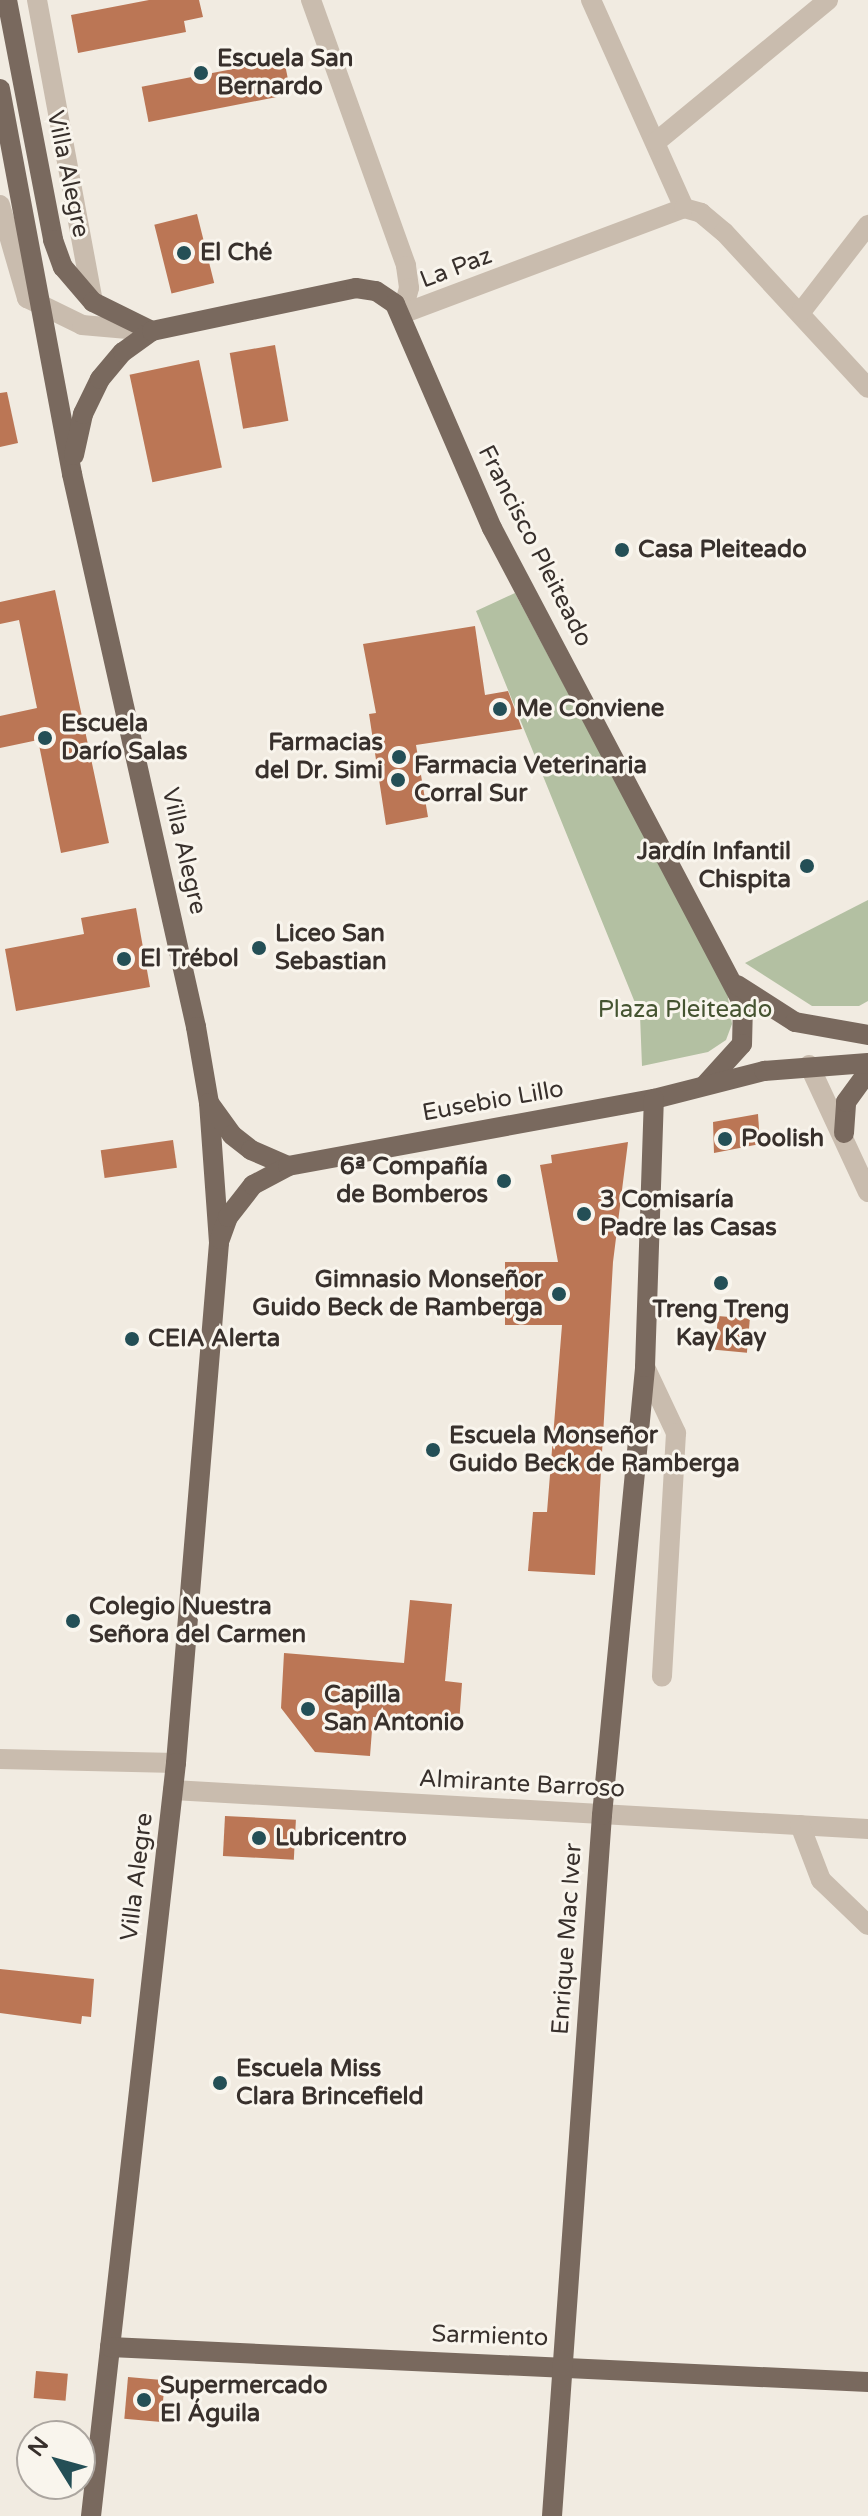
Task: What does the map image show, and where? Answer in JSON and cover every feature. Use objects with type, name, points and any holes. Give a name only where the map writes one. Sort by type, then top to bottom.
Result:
[{"type":"main road","name":"Villa Alegre","points":[[7,0],[53,240],[73,283],[93,302],[152,331],[111,365],[90,396],[77,433],[72,474]]},
{"type":"main road","name":"Villa Alegre","points":[[0,89],[72,474],[165,879],[209,1103],[219,1243],[176,1763],[91,2516]]},
{"type":"main road","name":"La Paz","points":[[152,331],[356,288],[385,296],[402,314]]},
{"type":"main road","name":"Francisco Pleiteado","points":[[402,314],[492,528],[734,982],[745,1012],[745,1033],[725,1067],[705,1085]]},
{"type":"main road","points":[[734,982],[795,1022],[868,1035]]},
{"type":"main road","name":"Eusebio Lillo","points":[[288,1166],[654,1099],[705,1085],[809,1065],[868,1063]]},
{"type":"main road","points":[[844,1133],[846,1102],[868,1072]]},
{"type":"main road","name":"Enrique Mac Iver","points":[[552,2516],[602,1815],[645,1367],[654,1099]]},
{"type":"main road","points":[[209,1103],[232,1135],[251,1150],[288,1166]]},
{"type":"main road","name":"Villa Alegre","points":[[219,1243],[228,1217],[253,1185],[288,1166]]},
{"type":"main road","name":"Sarmiento","points":[[110,2347],[563,2364],[868,2382]]},
{"type":"street","points":[[37,0],[93,302]]},
{"type":"street","points":[[311,0],[406,266],[409,288],[402,314]]},
{"type":"street","points":[[591,0],[684,208],[701,213],[724,232],[868,388]]},
{"type":"street","points":[[656,142],[828,0]]},
{"type":"street","points":[[0,205],[27,298],[82,325],[152,331]]},
{"type":"street","name":"La Paz","points":[[402,314],[684,208]]},
{"type":"street","points":[[801,312],[868,225]]},
{"type":"street","points":[[809,1065],[844,1133],[868,1192]]},
{"type":"street","name":"Enrique Mac Iver","points":[[645,1367],[677,1443],[662,1677]]},
{"type":"street","points":[[0,1759],[176,1763]]},
{"type":"street","name":"Almirante Barroso","points":[[173,1790],[868,1829]]},
{"type":"street","points":[[800,1825],[821,1880],[868,1925]]},
{"type":"green space","name":"Plaza Pleiteado","points":[[515,593],[727,991],[732,1024],[726,1040],[708,1052],[642,1066],[640,1015],[476,611]]},
{"type":"green space","points":[[868,900],[868,1001],[859,1006],[812,1006],[745,963]]},
{"type":"building","points":[[149,0],[199,0],[203,17],[184,21],[186,32],[78,53],[71,15]]},
{"type":"building","points":[[284,59],[291,94],[149,122],[142,87]]},
{"type":"building","name":"El Ché","points":[[197,214],[214,283],[171,294],[154,225]]},
{"type":"building","points":[[275,345],[288,421],[243,429],[230,353]]},
{"type":"building","points":[[199,360],[222,468],[152,482],[130,375]]},
{"type":"building","points":[[7,392],[18,443],[0,447],[0,393]]},
{"type":"building","points":[[55,590],[109,843],[61,853],[38,740],[0,748],[0,716],[37,708],[19,620],[0,624],[0,602]]},
{"type":"building","points":[[475,626],[485,695],[508,691],[522,729],[416,745],[428,817],[386,825],[369,714],[376,713],[363,644]]},
{"type":"building","points":[[136,908],[150,987],[16,1011],[5,949],[84,934],[81,918]]},
{"type":"building","points":[[758,1114],[760,1144],[714,1153],[713,1122]]},
{"type":"building","points":[[173,1140],[177,1168],[105,1178],[101,1150]]},
{"type":"building","points":[[628,1142],[613,1262],[595,1575],[528,1571],[533,1512],[547,1512],[562,1325],[505,1325],[505,1262],[558,1262],[540,1165],[552,1163],[551,1155]]},
{"type":"building","points":[[718,1316],[750,1319],[747,1353],[715,1350]]},
{"type":"building","points":[[410,1600],[452,1604],[445,1681],[462,1683],[459,1724],[373,1717],[370,1756],[315,1752],[281,1708],[284,1653],[404,1663]]},
{"type":"building","name":"Lubricentro","points":[[225,1816],[296,1820],[294,1860],[223,1856]]},
{"type":"building","points":[[0,1969],[94,1979],[91,2017],[82,2016],[81,2024],[0,2013]]},
{"type":"building","points":[[36,2371],[68,2374],[66,2401],[34,2398]]},
{"type":"building","name":"Supermercado El Águila","points":[[128,2377],[165,2380],[161,2422],[124,2419]]},
{"type":"place","name":"Escuela San Bernardo","points":[[201,73]]},
{"type":"place","name":"El Ché","points":[[184,253]]},
{"type":"place","name":"Casa Pleiteado","points":[[622,550]]},
{"type":"place","name":"Me Conviene","points":[[500,709]]},
{"type":"place","name":"Escuela Darío Salas","points":[[45,738]]},
{"type":"place","name":"Farmacias del Dr. Simi","points":[[399,757]]},
{"type":"place","name":"Farmacia Veterinaria Corral Sur","points":[[398,780]]},
{"type":"place","name":"Jardín Infantil Chispita","points":[[807,866]]},
{"type":"place","name":"Liceo San Sebastian","points":[[259,948]]},
{"type":"place","name":"El Trébol","points":[[124,959]]},
{"type":"place","name":"Poolish","points":[[725,1139]]},
{"type":"place","name":"6ª Compañía de Bomberos","points":[[504,1181]]},
{"type":"place","name":"3 Comisaría Padre las Casas","points":[[584,1214]]},
{"type":"place","name":"Treng Treng Kay Kay","points":[[721,1283]]},
{"type":"place","name":"Gimnasio Monseñor Guido Beck de Ramberga","points":[[559,1294]]},
{"type":"place","name":"CEIA Alerta","points":[[132,1339]]},
{"type":"place","name":"Escuela Monseñor Guido Beck de Ramberga","points":[[433,1450]]},
{"type":"place","name":"Colegio Nuestra Señora del Carmen","points":[[73,1621]]},
{"type":"place","name":"Capilla San Antonio","points":[[308,1709]]},
{"type":"place","name":"Lubricentro","points":[[259,1838]]},
{"type":"place","name":"Escuela Miss Clara Brincefield","points":[[220,2083]]},
{"type":"place","name":"Supermercado El Águila","points":[[144,2400]]}]
